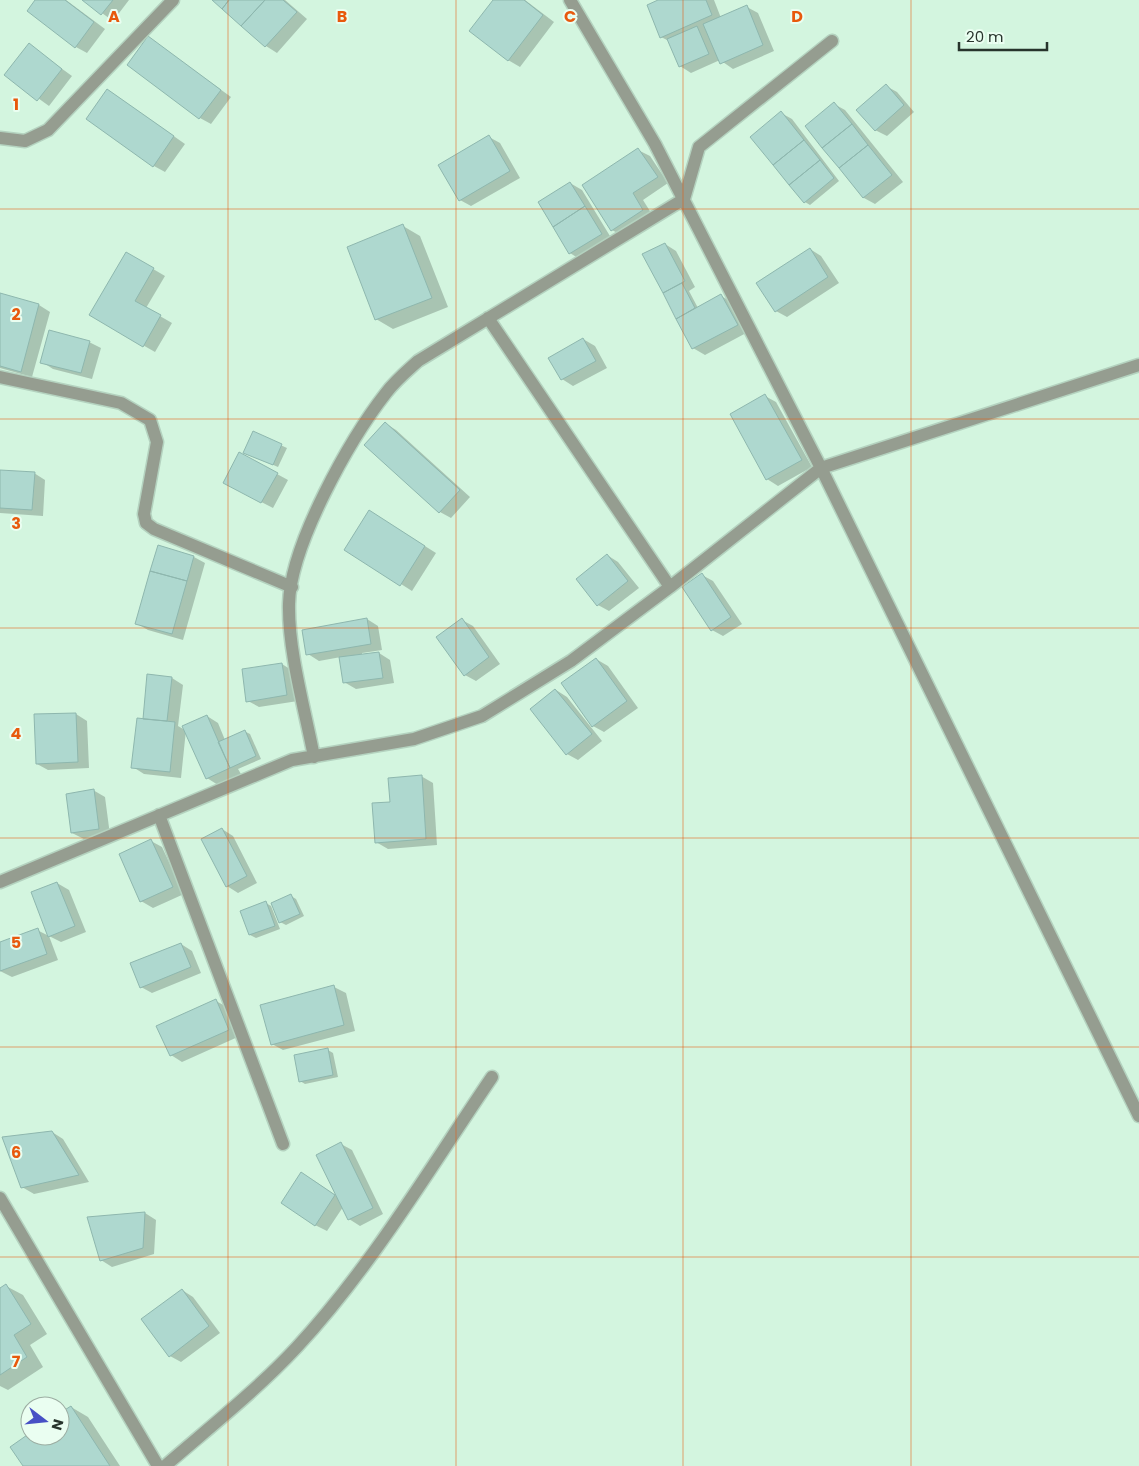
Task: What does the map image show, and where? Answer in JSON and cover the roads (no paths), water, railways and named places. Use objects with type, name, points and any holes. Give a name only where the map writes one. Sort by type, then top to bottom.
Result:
[{"type":"street","points":[[0,138],[24,141],[48,130],[173,0]]},
{"type":"street","points":[[570,0],[655,144],[684,199],[821,468],[1139,1116]]},
{"type":"street","points":[[314,757],[292,641],[288,603],[295,566],[316,511],[347,452],[386,392],[418,361],[684,199],[699,148],[832,41]]},
{"type":"street","points":[[488,318],[670,587]]},
{"type":"street","points":[[0,882],[292,760],[414,739],[482,716],[571,661],[670,587],[821,468],[1139,365]]},
{"type":"street","points":[[0,377],[121,403],[140,412],[150,420],[157,442],[144,514],[146,523],[154,530],[292,587]]},
{"type":"street","points":[[159,816],[283,1144]]},
{"type":"street","points":[[166,1466],[257,1388],[297,1347],[336,1301],[375,1249],[492,1077]]},
{"type":"street","points":[[0,1198],[158,1466]]}]
